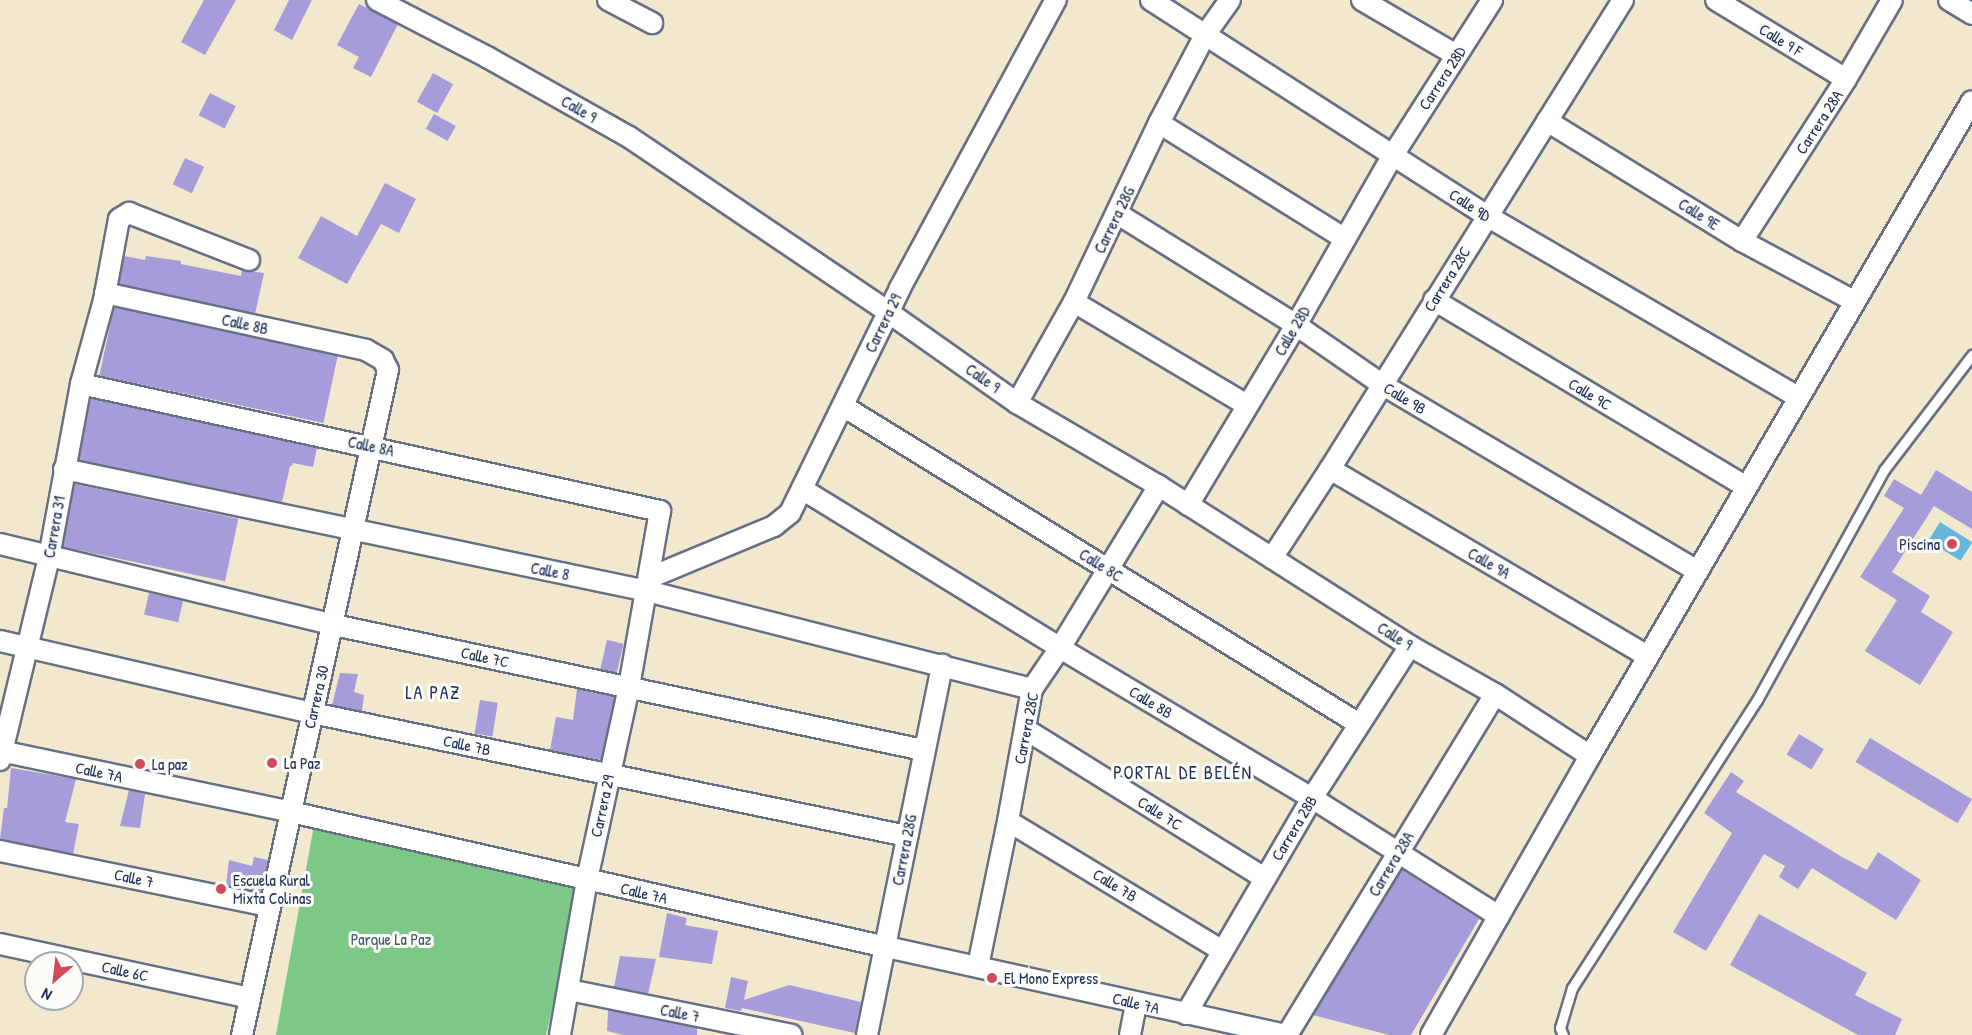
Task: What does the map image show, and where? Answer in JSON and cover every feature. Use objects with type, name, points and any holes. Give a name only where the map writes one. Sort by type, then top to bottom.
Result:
[{"type":"street","name":"Calle 9","points":[[377,0],[487,57],[629,137],[888,312],[1017,403],[1159,486],[1410,646],[1495,694],[1590,756]]},
{"type":"street","points":[[608,0],[652,22]]},
{"type":"street","name":"Carrera 29","points":[[648,584],[774,526],[790,513],[888,312],[1056,0]]},
{"type":"street","name":"Calle 9D","points":[[1151,0],[1487,216],[1798,397]]},
{"type":"street","name":"Carrera 28G","points":[[1017,403],[1074,302],[1118,214],[1159,123],[1205,35],[1230,0]]},
{"type":"street","points":[[1363,0],[1456,56]]},
{"type":"street","name":"Carrera 28D","points":[[1393,155],[1492,0]]},
{"type":"street","name":"Carrera 28C","points":[[1272,558],[1330,470],[1623,0]]},
{"type":"street","name":"Calle 9 F","points":[[1716,0],[1846,80]]},
{"type":"street","name":"Carrera 28A","points":[[1742,241],[1846,80],[1892,0]]},
{"type":"street","points":[[1949,0],[1972,14]]},
{"type":"street","points":[[1431,1035],[1590,756],[1972,101]]},
{"type":"street","name":"Calle 9E","points":[[1547,121],[1742,241],[1854,301]]},
{"type":"street","points":[[1159,123],[1344,238]]},
{"type":"street","name":"Calle 28D","points":[[1188,505],[1296,325],[1393,155]]},
{"type":"street","name":"Carrera 31","points":[[1,754],[29,647],[49,557],[81,384],[105,293],[119,219],[129,213],[249,260]]},
{"type":"street","name":"Calle 9B","points":[[1118,214],[1296,325],[1383,385],[1698,571]]},
{"type":"street","name":"Calle 8B","points":[[105,293],[366,350],[383,360]]},
{"type":"street","name":"Calle 9C","points":[[1434,300],[1746,487]]},
{"type":"street","points":[[1074,302],[1247,405]]},
{"type":"street","name":"Carrera 30","points":[[242,1035],[312,713],[334,626],[388,370],[383,360]]},
{"type":"street","name":"Calle 8A","points":[[81,384],[660,511]]},
{"type":"street","name":"Calle 8C","points":[[843,406],[1359,724]]},
{"type":"street","name":"Calle 8","points":[[64,469],[354,532],[648,584],[1032,689]]},
{"type":"street","name":"Calle 9A","points":[[1330,470],[1648,656]]},
{"type":"street","name":"Carrera 28C","points":[[978,966],[1032,689],[1060,648],[1159,486]]},
{"type":"street","name":"Calle 8B","points":[[802,489],[1060,648],[1312,798],[1499,916]]},
{"type":"street","name":"Carrera 29","points":[[560,1035],[587,880],[629,687],[660,511]]},
{"type":"street","name":"Calle 7C","points":[[0,544],[334,626],[923,750]]},
{"type":"street","name":"Calle 7B","points":[[0,640],[312,713],[907,836]]},
{"type":"street","name":"Carrera 28B","points":[[1186,1014],[1221,950],[1312,798],[1410,646]]},
{"type":"street","name":"Carrera 28G","points":[[867,1035],[942,665]]},
{"type":"street","name":"Carrera 28A","points":[[1287,1035],[1495,694]]},
{"type":"street","name":"Calle 7C","points":[[1025,729],[1264,878]]},
{"type":"street","name":"Calle 7A","points":[[1,754],[291,812],[1287,1035]]},
{"type":"street","name":"Calle 7B","points":[[1008,821],[1221,950]]},
{"type":"street","name":"Calle 7","points":[[0,850],[269,906]]},
{"type":"street","name":"Calle 6C","points":[[0,944],[250,998]]},
{"type":"street","name":"Calle 7","points":[[568,990],[792,1035]]},
{"type":"street","points":[[1130,1035],[1136,1003]]},
{"type":"lane","points":[[1563,1035],[1560,1028],[1572,988],[1757,700],[1884,470],[1972,355]]},
{"type":"green space","name":"Parque La Paz","points":[[315,820],[581,887],[546,1035],[276,1035]]},
{"type":"water","name":"Piscina","points":[[1940,522],[1972,542],[1961,561],[1928,541]]},
{"type":"building","points":[[204,0],[236,0],[205,55],[181,42]]},
{"type":"building","points":[[289,0],[312,0],[292,40],[274,30]]},
{"type":"building","points":[[359,4],[398,24],[371,77],[353,68],[359,57],[337,45]]},
{"type":"building","points":[[433,73],[453,84],[437,113],[417,102]]},
{"type":"building","points":[[210,93],[236,106],[224,128],[199,115]]},
{"type":"building","points":[[434,114],[456,126],[448,141],[426,129]]},
{"type":"building","points":[[185,158],[204,167],[192,193],[173,184]]},
{"type":"building","points":[[385,183],[416,199],[399,233],[381,224],[347,284],[298,258],[321,216],[357,236]]},
{"type":"building","points":[[124,256],[145,260],[146,256],[181,261],[181,264],[241,276],[242,270],[264,273],[255,314],[119,284]]},
{"type":"building","points":[[114,307],[338,355],[323,423],[99,375]]},
{"type":"building","points":[[91,398],[317,448],[313,467],[293,463],[290,466],[282,502],[79,460]]},
{"type":"building","points":[[1936,470],[1972,492],[1972,529],[1934,506],[1892,572],[1930,596],[1921,612],[1953,632],[1920,685],[1865,651],[1897,600],[1860,577],[1904,508],[1884,496],[1894,479],[1921,495]]},
{"type":"building","points":[[75,484],[238,519],[225,581],[62,547]]},
{"type":"building","points":[[149,593],[183,601],[178,622],[144,614]]},
{"type":"building","points":[[607,640],[624,644],[617,673],[600,669]]},
{"type":"building","points":[[340,673],[358,674],[354,692],[364,695],[362,711],[332,705]]},
{"type":"building","points":[[577,689],[615,697],[601,760],[550,750],[556,717],[573,720]]},
{"type":"building","points":[[480,700],[498,703],[492,736],[475,734]]},
{"type":"building","points":[[1799,734],[1824,749],[1811,770],[1787,755]]},
{"type":"building","points":[[1870,738],[1972,799],[1958,823],[1856,762]]},
{"type":"building","points":[[11,768],[76,779],[65,822],[79,824],[73,854],[0,839],[4,808],[7,808]]},
{"type":"building","points":[[1731,772],[1744,781],[1736,792],[1842,857],[1867,870],[1878,852],[1921,880],[1896,920],[1812,868],[1798,889],[1779,877],[1785,866],[1764,854],[1706,951],[1673,932],[1732,833],[1704,813]]},
{"type":"building","points":[[129,790],[145,794],[140,828],[120,826]]},
{"type":"building","points":[[254,857],[268,860],[261,892],[226,885],[229,860],[252,866]]},
{"type":"building","points":[[1402,870],[1479,919],[1411,1035],[1389,1035],[1313,1015]]},
{"type":"building","points":[[667,913],[687,918],[685,925],[718,931],[712,964],[659,957]]},
{"type":"building","points":[[1759,914],[1867,973],[1855,995],[1902,1019],[1895,1035],[1858,1035],[1730,965]]},
{"type":"building","points":[[620,956],[656,959],[648,994],[614,987]]},
{"type":"building","points":[[731,977],[748,981],[744,1000],[789,985],[861,1002],[855,1033],[742,1008],[741,1011],[725,1008]]},
{"type":"building","points":[[608,1010],[697,1028],[697,1035],[623,1035],[607,1031]]},
{"type":"place","name":"Piscina","points":[[1952,544]]},
{"type":"place","name":"La Paz","points":[[272,763]]},
{"type":"place","name":"La paz","points":[[140,764]]},
{"type":"place","name":"Escuela Rural Mixta Colinas","points":[[221,889]]},
{"type":"place","name":"El Mono Express","points":[[992,978]]},
{"type":"district","name":"LA PAZ","points":[[433,693]]},
{"type":"district","name":"PORTAL DE BELÉN","points":[[1183,773]]}]
